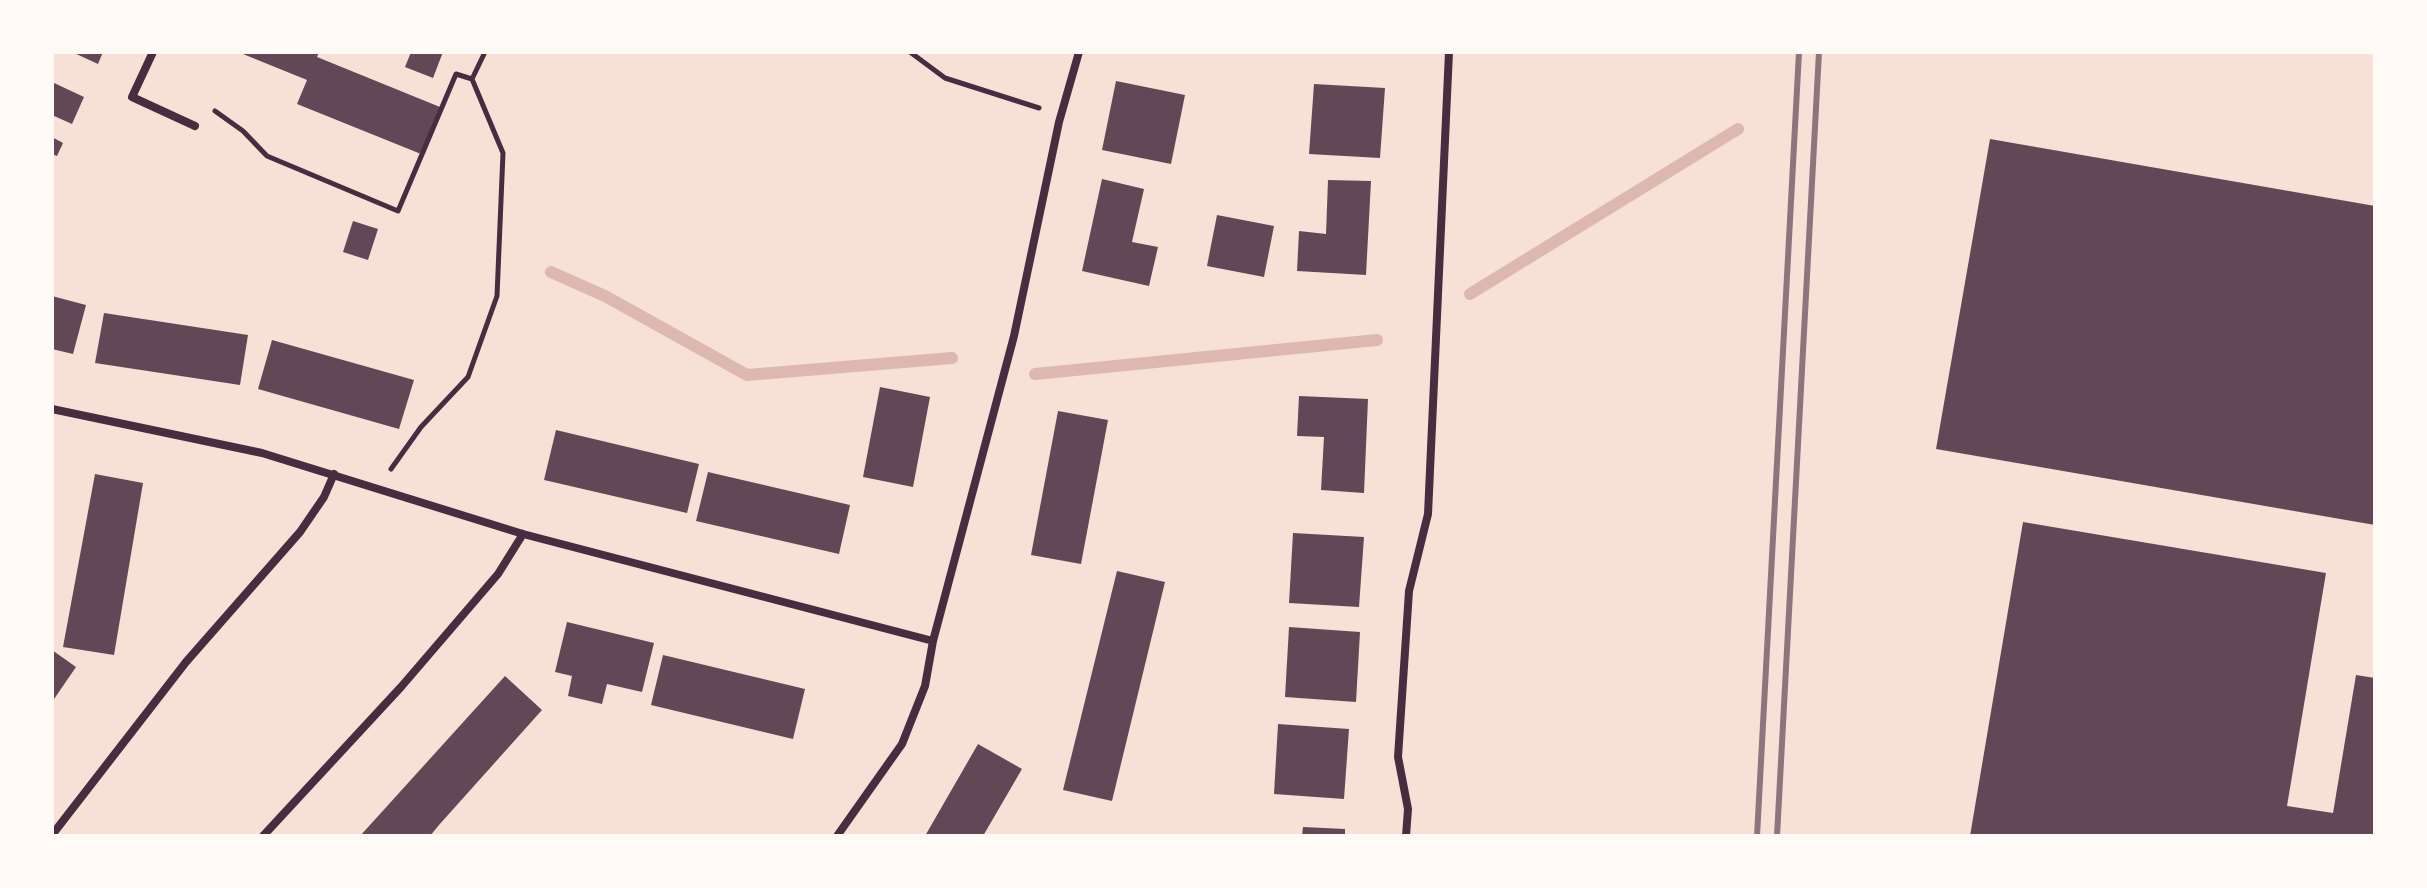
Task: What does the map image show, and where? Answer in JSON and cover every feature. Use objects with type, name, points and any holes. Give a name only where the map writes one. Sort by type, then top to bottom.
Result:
[{"type":"street","points":[[153,52],[132,97],[195,126]]},
{"type":"street","points":[[837,836],[902,744],[925,686],[933,641],[1014,336],[1061,114],[1079,52]]},
{"type":"street","points":[[1406,836],[1408,809],[1398,757],[1409,591],[1428,514],[1449,52]]},
{"type":"street","points":[[52,409],[262,453],[523,534],[933,641]]},
{"type":"street","points":[[52,835],[186,662],[300,532],[324,497],[334,474]]},
{"type":"street","points":[[263,836],[411,676],[498,574],[523,534]]},
{"type":"path","points":[[378,487],[421,427],[468,377],[497,296],[503,153],[472,79],[485,52]]},
{"type":"path","points":[[910,52],[945,78],[1061,114]]},
{"type":"path","points":[[195,126],[208,106],[243,131],[267,156],[398,211],[456,74],[472,79]]},
{"type":"building","points":[[72,52],[103,52],[98,64]]},
{"type":"building","points":[[238,52],[319,52],[317,57],[440,107],[421,154],[297,104],[307,80]]},
{"type":"building","points":[[411,52],[443,52],[433,78],[405,67]]},
{"type":"building","points":[[1116,81],[1185,95],[1171,164],[1102,150]]},
{"type":"building","points":[[52,82],[84,97],[72,124],[52,115]]},
{"type":"building","points":[[1314,84],[1385,88],[1380,158],[1309,154]]},
{"type":"building","points":[[52,137],[63,143],[57,156],[52,154]]},
{"type":"building","points":[[1990,139],[2375,206],[2375,525],[1936,449]]},
{"type":"building","points":[[1102,179],[1144,189],[1132,242],[1158,247],[1149,286],[1082,271]]},
{"type":"building","points":[[1328,180],[1371,181],[1366,275],[1297,271],[1299,231],[1326,234]]},
{"type":"building","points":[[1217,215],[1274,226],[1264,277],[1207,266]]},
{"type":"building","points":[[353,221],[378,229],[368,260],[343,252]]},
{"type":"building","points":[[52,296],[86,305],[73,354],[52,349]]},
{"type":"building","points":[[104,313],[248,335],[240,385],[95,363]]},
{"type":"building","points":[[272,340],[414,380],[399,429],[258,389]]},
{"type":"building","points":[[880,387],[930,397],[913,487],[863,477]]},
{"type":"building","points":[[1299,396],[1368,399],[1364,493],[1321,490],[1324,437],[1297,436]]},
{"type":"building","points":[[1058,411],[1108,420],[1081,564],[1031,555]]},
{"type":"building","points":[[556,430],[699,464],[687,513],[544,480]]},
{"type":"building","points":[[708,472],[850,505],[839,554],[696,521]]},
{"type":"building","points":[[95,474],[143,483],[114,655],[63,647]]},
{"type":"building","points":[[2023,522],[2326,573],[2287,806],[2333,813],[2356,675],[2375,678],[2375,836],[1970,836]]},
{"type":"building","points":[[1293,533],[1364,537],[1359,607],[1289,603]]},
{"type":"building","points":[[1117,571],[1165,582],[1112,801],[1063,790]]},
{"type":"building","points":[[567,622],[654,643],[642,692],[607,684],[602,704],[568,696],[572,676],[555,672]]},
{"type":"building","points":[[1289,627],[1360,632],[1356,702],[1285,697]]},
{"type":"building","points":[[52,650],[76,667],[52,702]]},
{"type":"building","points":[[663,655],[805,689],[793,739],[651,705]]},
{"type":"building","points":[[505,676],[542,710],[430,836],[360,836]]},
{"type":"building","points":[[1278,724],[1349,729],[1344,799],[1274,794]]},
{"type":"building","points":[[978,744],[1022,769],[983,836],[925,836]]},
{"type":"building","points":[[1303,827],[1345,829],[1345,836],[1302,836]]},
{"type":"waterway","points":[[1470,294],[1738,129]]},
{"type":"waterway","points":[[551,272],[605,296],[747,375],[952,358]]},
{"type":"waterway","points":[[1035,374],[1377,340]]},
{"type":"railway","points":[[1757,836],[1799,52]]},
{"type":"railway","points":[[1777,836],[1819,52]]}]
